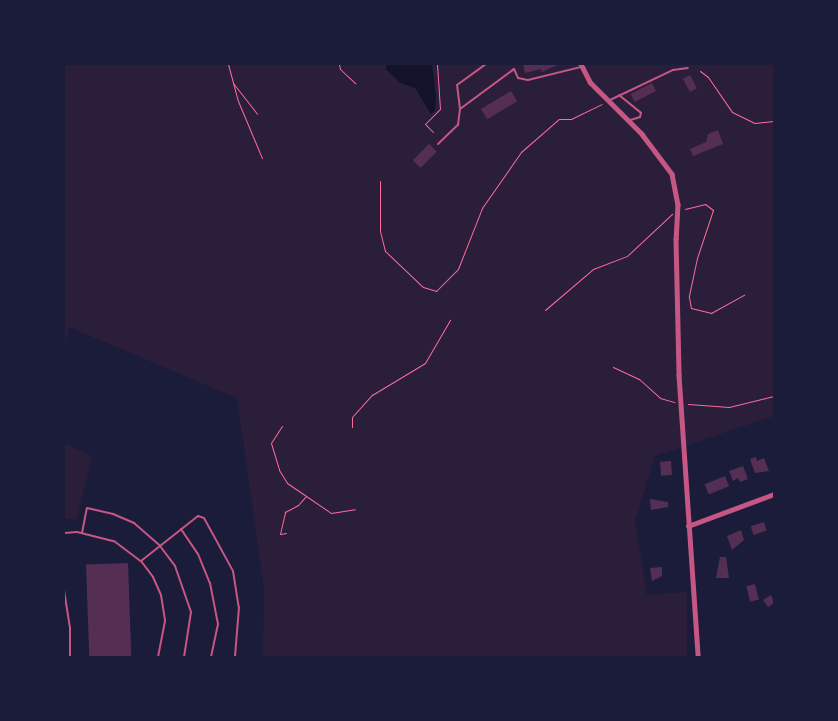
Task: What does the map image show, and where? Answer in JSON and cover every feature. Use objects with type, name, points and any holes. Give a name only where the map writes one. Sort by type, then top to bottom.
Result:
[{"type":"street","points":[[581,65],[590,82],[629,121],[672,174],[678,212],[676,239],[681,404],[698,657]]},
{"type":"street","points":[[688,526],[774,494]]},
{"type":"lane","points":[[438,144],[458,124],[460,109],[457,85],[486,64]]},
{"type":"lane","points":[[512,64],[518,78],[528,80],[581,65]]},
{"type":"lane","points":[[610,100],[673,70],[688,68]]},
{"type":"lane","points":[[460,109],[514,69]]},
{"type":"lane","points":[[618,95],[641,113],[640,117],[629,121]]},
{"type":"lane","points":[[82,533],[87,508],[113,514],[134,524],[160,546],[175,566],[191,612],[190,635],[184,657]]},
{"type":"lane","points":[[141,561],[198,516],[204,518],[233,571],[239,607],[235,657]]},
{"type":"lane","points":[[181,529],[198,554],[210,583],[218,624],[211,657]]},
{"type":"lane","points":[[64,533],[82,533],[114,540],[141,561],[153,577],[161,595],[165,622],[158,657]]},
{"type":"lane","points":[[64,590],[70,636],[70,657]]},
{"type":"lane","points":[[64,635],[70,636]]},
{"type":"path","points":[[228,64],[238,101],[262,158]]},
{"type":"path","points":[[339,64],[340,69],[355,83]]},
{"type":"path","points":[[433,132],[425,124],[440,109],[437,64]]},
{"type":"path","points":[[229,68],[232,82],[257,114]]},
{"type":"path","points":[[700,71],[708,77],[732,112],[755,124],[774,121]]},
{"type":"path","points":[[380,181],[380,231],[385,251],[423,287],[436,291],[458,269],[482,208],[521,152],[559,120],[571,119],[610,100]]},
{"type":"path","points":[[545,310],[593,269],[627,256],[669,215],[705,204],[713,210],[697,258],[689,296],[691,308],[711,313],[744,295]]},
{"type":"path","points":[[352,427],[352,417],[372,395],[425,363],[450,320]]},
{"type":"path","points":[[613,367],[639,379],[660,398],[681,404],[729,408],[774,396]]},
{"type":"path","points":[[282,426],[271,443],[279,470],[292,489],[331,513],[355,509]]},
{"type":"path","points":[[286,533],[280,534],[285,512],[298,505],[306,496]]},
{"type":"shaded area","points":[[64,64],[774,64],[774,416],[655,456],[635,521],[647,595],[687,592],[687,657],[263,657],[264,589],[237,398],[69,327],[64,348]]},
{"type":"shaded area","points":[[386,64],[432,64],[436,98],[435,110],[431,114],[415,88],[400,83],[386,69]]},
{"type":"shaded area","points":[[64,443],[92,456],[77,519],[64,519]]},
{"type":"building","points":[[523,64],[559,64],[542,72],[541,69],[525,73]]},
{"type":"building","points":[[690,75],[697,88],[690,92],[683,79]]},
{"type":"building","points":[[652,83],[656,91],[635,102],[631,94]]},
{"type":"building","points":[[511,91],[517,101],[487,119],[481,109]]},
{"type":"building","points":[[718,130],[723,144],[693,156],[690,149],[706,142],[708,134]]},
{"type":"building","points":[[429,144],[437,152],[421,168],[413,160]]},
{"type":"building","points":[[756,457],[757,461],[764,458],[769,471],[755,473],[750,459]]},
{"type":"building","points":[[671,461],[672,475],[661,476],[660,462]]},
{"type":"building","points":[[743,466],[748,479],[740,482],[738,478],[733,481],[729,471]]},
{"type":"building","points":[[725,476],[729,486],[709,494],[705,484]]},
{"type":"building","points":[[650,499],[668,502],[668,507],[651,510]]},
{"type":"building","points":[[764,522],[767,531],[753,535],[751,526]]},
{"type":"building","points":[[741,530],[744,540],[732,550],[727,536]]},
{"type":"building","points":[[720,557],[726,557],[729,578],[716,578]]},
{"type":"building","points":[[128,563],[131,657],[89,657],[86,564]]},
{"type":"building","points":[[662,567],[662,576],[652,581],[650,568]]},
{"type":"building","points":[[755,584],[759,600],[750,602],[746,586]]},
{"type":"building","points":[[771,595],[774,603],[768,607],[763,600]]}]
